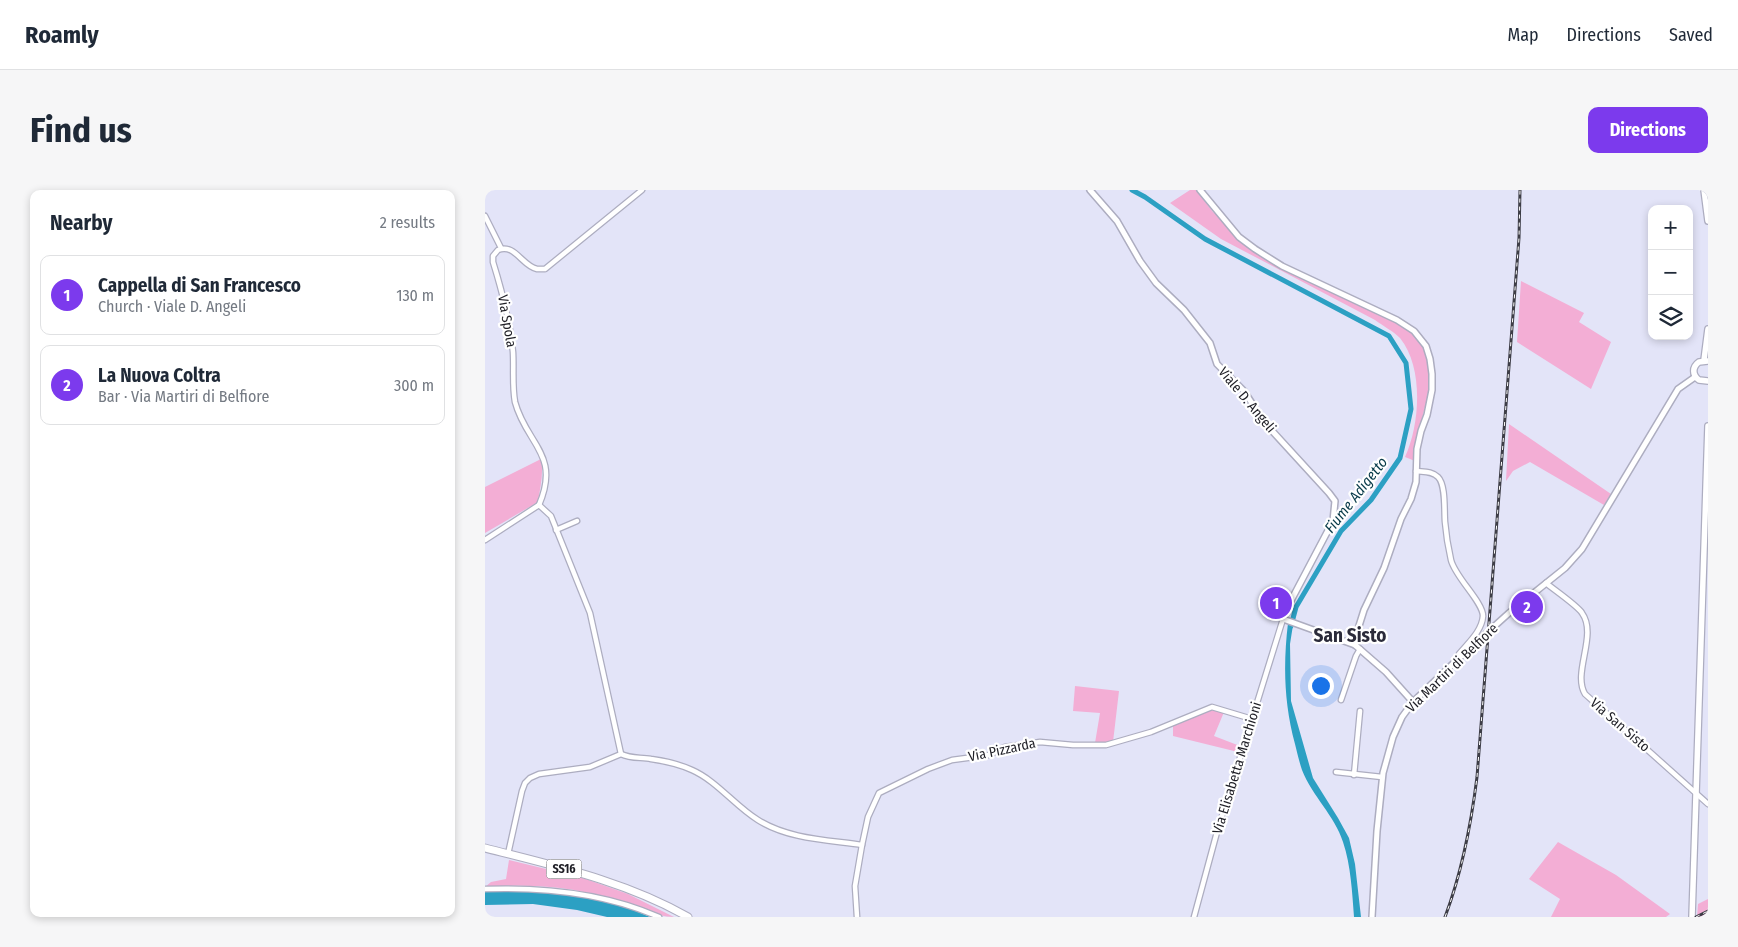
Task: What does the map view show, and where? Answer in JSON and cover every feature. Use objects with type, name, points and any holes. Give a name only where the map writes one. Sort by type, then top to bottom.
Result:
[{"type":"main road","points":[[1704,190],[1708,221]]},
{"type":"main road","points":[[1708,329],[1706,361],[1699,362],[1694,367],[1695,377],[1701,381],[1708,381]]},
{"type":"main road","points":[[1692,917],[1708,426]]},
{"type":"main road","name":"SS16","points":[[485,848],[613,883],[659,901],[688,917]]},
{"type":"street","points":[[485,216],[501,248],[511,250],[535,269],[545,269],[642,190]]},
{"type":"street","name":"Viale D. Angeli","points":[[1090,190],[1117,221],[1140,261],[1156,282],[1183,310],[1209,343],[1217,364],[1244,391],[1265,422],[1335,501],[1333,521],[1285,612],[1285,620]]},
{"type":"street","points":[[1199,190],[1234,231],[1255,249],[1282,266],[1397,320],[1414,331],[1426,346],[1431,359],[1431,390],[1427,415],[1417,449],[1416,471],[1411,500],[1401,519],[1383,568],[1364,610],[1355,645]]},
{"type":"street","name":"Via Spola","points":[[501,248],[493,256],[493,262],[505,303],[513,352],[515,401],[523,421],[542,453],[546,470],[545,490],[539,505]]},
{"type":"street","name":"Via Martiri di Belfiore","points":[[1371,917],[1382,777],[1393,737],[1402,716],[1413,702],[1458,659],[1509,613],[1565,568],[1582,549],[1678,389],[1695,377]]},
{"type":"street","points":[[1416,471],[1433,473],[1440,479],[1451,562],[1483,614],[1479,629],[1459,654],[1458,659]]},
{"type":"street","points":[[485,540],[539,505],[551,516],[589,612],[621,754]]},
{"type":"street","points":[[556,530],[577,521]]},
{"type":"street","name":"Via San Sisto","points":[[1545,583],[1582,612],[1587,628],[1581,683],[1585,694],[1708,804]]},
{"type":"street","points":[[1285,620],[1355,645],[1386,672],[1413,702]]},
{"type":"street","name":"Via Elisabetta Marchioni","points":[[1194,917],[1217,832],[1285,620]]},
{"type":"street","points":[[1341,700],[1360,649]]},
{"type":"street","name":"Via Pizzarda","points":[[857,917],[855,886],[862,845],[867,817],[879,792],[928,769],[953,760],[989,755],[1005,747],[1040,742],[1106,745],[1151,732],[1212,707],[1252,719]]},
{"type":"street","points":[[1354,775],[1359,712]]},
{"type":"street","points":[[508,854],[521,790],[530,778],[539,774],[590,767],[621,754],[628,757],[676,763],[693,770],[759,820],[778,830],[862,845]]},
{"type":"street","points":[[1336,772],[1382,777]]},
{"type":"street","points":[[485,889],[557,890],[626,905],[659,917]]},
{"type":"shaded area","points":[[1190,190],[1196,190],[1213,212],[1247,241],[1275,261],[1392,318],[1411,330],[1424,345],[1431,374],[1429,391],[1417,438],[1415,461],[1405,457],[1414,429],[1417,396],[1416,380],[1408,350],[1400,338],[1375,320],[1221,239],[1170,203]]},
{"type":"shaded area","points":[[1521,281],[1584,313],[1579,322],[1611,342],[1591,389],[1517,342]]},
{"type":"shaded area","points":[[1509,424],[1611,494],[1604,505],[1530,462],[1513,471],[1506,481]]},
{"type":"shaded area","points":[[541,459],[542,475],[538,502],[485,533],[485,487]]},
{"type":"shaded area","points":[[1075,686],[1119,691],[1113,742],[1095,743],[1100,713],[1073,711]]},
{"type":"shaded area","points":[[1212,709],[1224,712],[1214,736],[1240,746],[1238,752],[1173,736],[1173,722],[1201,711],[1204,713]]},
{"type":"shaded area","points":[[1558,842],[1616,875],[1670,914],[1666,917],[1551,917],[1560,899],[1529,879]]},
{"type":"shaded area","points":[[509,860],[583,878],[628,894],[674,917],[667,917],[619,901],[574,890],[529,886],[485,887],[491,882],[506,879]]},
{"type":"shaded area","points":[[1708,899],[1708,917],[1697,917],[1698,904]]},
{"type":"water","points":[[1288,623],[1293,625],[1290,644],[1291,701],[1313,778],[1349,838],[1355,864],[1361,917],[1354,917],[1352,889],[1343,842],[1335,823],[1306,779],[1291,729],[1285,684]]},
{"type":"water","points":[[485,891],[552,891],[577,894],[615,904],[650,917],[607,917],[577,910],[533,904],[485,905]]},
{"type":"waterway","name":"Fiume Adigetto","points":[[1132,190],[1205,239],[1389,336],[1406,363],[1411,409],[1400,458],[1371,500],[1341,531],[1296,607],[1291,626]]},
{"type":"railway","points":[[1445,917],[1465,848],[1477,777],[1519,238],[1520,190]]},
{"type":"railway","points":[[1696,917],[1708,911]]},
{"type":"place","name":"Cappella di San Francesco","points":[[1276,603]]},
{"type":"place","name":"La Nuova Coltra","points":[[1527,607]]},
{"type":"district","name":"San Sisto","points":[[1350,635]]}]
